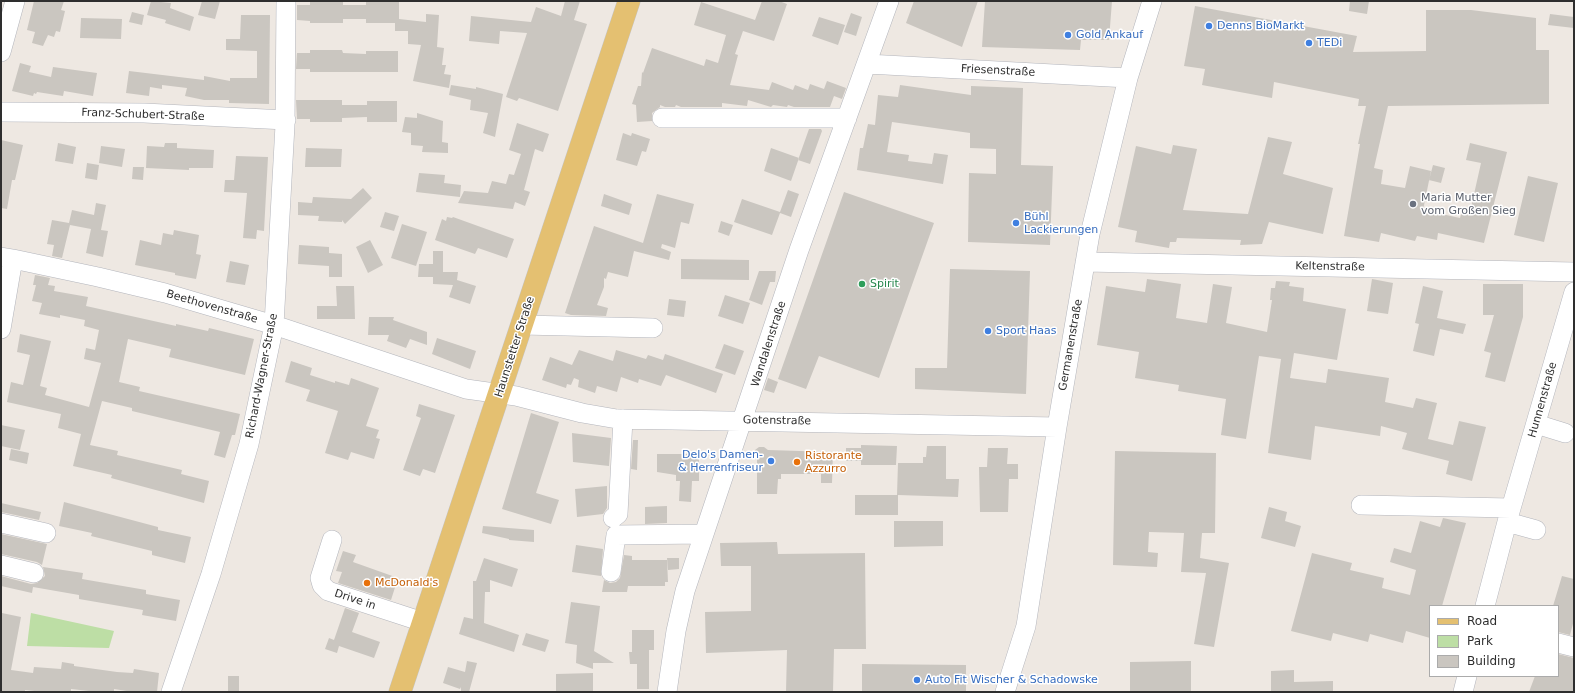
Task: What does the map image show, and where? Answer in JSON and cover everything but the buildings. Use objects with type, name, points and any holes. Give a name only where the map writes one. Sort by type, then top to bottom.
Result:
[{"type":"main road","name":"Haunstetter Straße","points":[[400,692],[629,1]]},
{"type":"street","points":[[1,52],[15,1]]},
{"type":"street","name":"Richard-Wagner-Straße","points":[[172,692],[210,574],[249,444],[274,325],[286,120],[286,1]]},
{"type":"street","name":"Wandalenstraße","points":[[667,692],[676,631],[685,591],[799,250],[889,1]]},
{"type":"street","name":"Germanenstraße","points":[[1005,692],[1026,626],[1057,427],[1085,262],[1128,78],[1152,1]]},
{"type":"street","name":"Friesenstraße","points":[[867,64],[1128,78]]},
{"type":"street","name":"Franz-Schubert-Straße","points":[[1,112],[144,113],[286,120]]},
{"type":"street","points":[[662,118],[847,118]]},
{"type":"street","points":[[1,329],[7,258]]},
{"type":"street","name":"Beethovenstraße","points":[[7,258],[160,292],[274,325],[425,376],[466,388],[499,394]]},
{"type":"street","name":"Keltenstraße","points":[[1085,262],[1574,272]]},
{"type":"street","name":"Hunnenstraße","points":[[1485,605],[1509,515],[1574,292]]},
{"type":"street","points":[[522,324],[653,328]]},
{"type":"street","name":"Gotenstraße","points":[[499,394],[520,397],[582,413],[623,420],[743,420],[1057,427]]},
{"type":"street","points":[[613,518],[618,514],[623,420]]},
{"type":"street","points":[[1536,424],[1564,433]]},
{"type":"street","points":[[1361,504],[1509,515],[1536,530]]},
{"type":"street","points":[[1,523],[46,533]]},
{"type":"street","points":[[611,572],[616,536],[704,534]]},
{"type":"street","name":"Drive in","points":[[332,540],[320,578],[322,585],[328,591],[392,606],[423,622]]},
{"type":"street","points":[[1,565],[34,573]]},
{"type":"street","points":[[1559,643],[1574,646]]},
{"type":"street","points":[[1463,692],[1467,677]]},
{"type":"green space","points":[[31,613],[114,631],[109,648],[27,646]]},
{"type":"place","name":"Denns BioMarkt","points":[[1209,26]]},
{"type":"place","name":"Gold Ankauf","points":[[1068,35]]},
{"type":"place","name":"TEDi","points":[[1309,43]]},
{"type":"place","name":"Maria Mutter vom Großen Sieg","points":[[1413,204]]},
{"type":"place","name":"Bühl Lackierungen","points":[[1016,223]]},
{"type":"place","name":"Spirit","points":[[862,284]]},
{"type":"place","name":"Sport Haas","points":[[988,331]]},
{"type":"place","name":"Delo's Damen- & Herrenfriseur","points":[[771,461]]},
{"type":"place","name":"Ristorante Azzurro","points":[[797,462]]},
{"type":"place","name":"McDonald's","points":[[367,583]]},
{"type":"place","name":"Auto Fit Wischer & Schadowske","points":[[917,680]]}]
